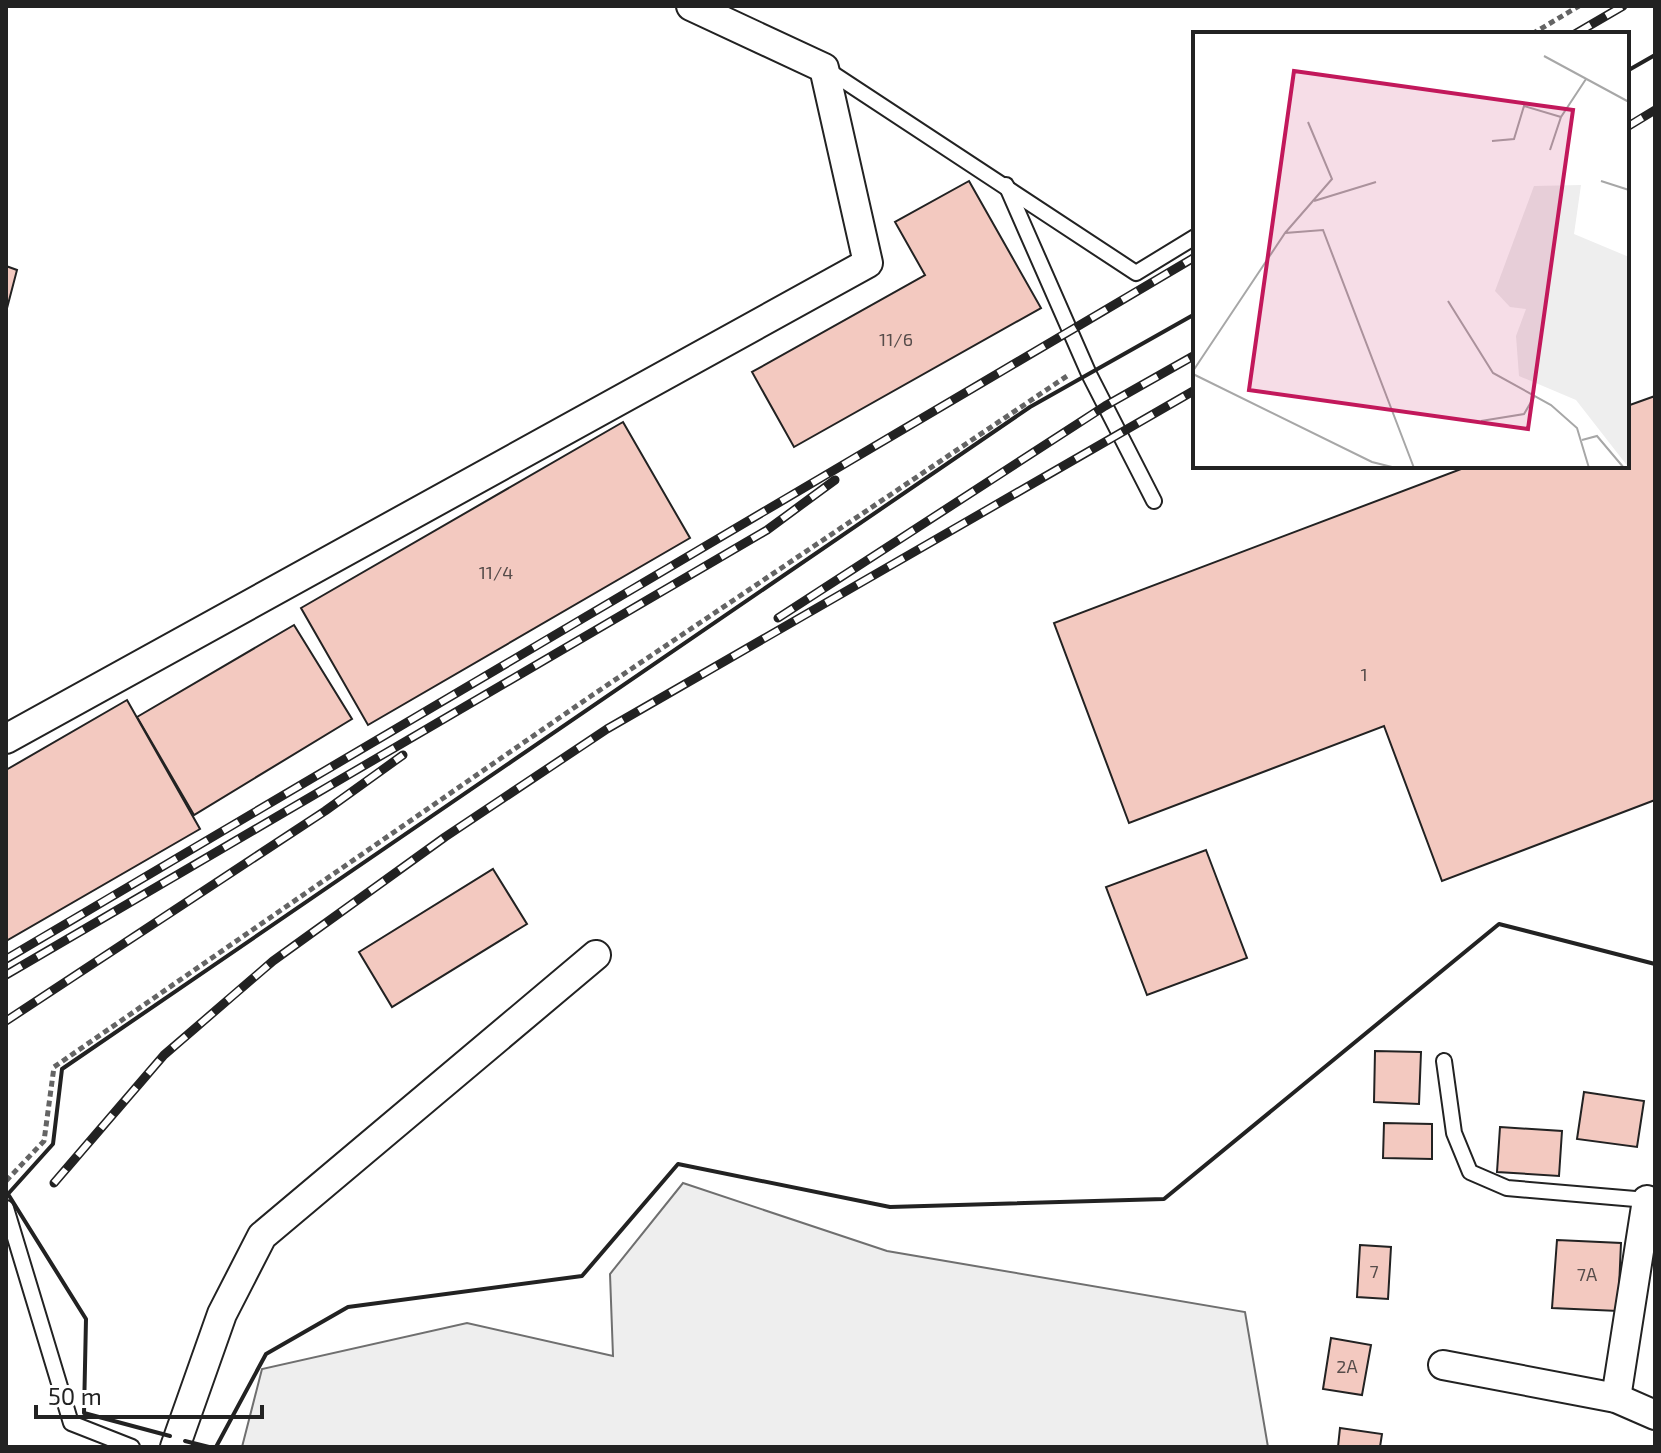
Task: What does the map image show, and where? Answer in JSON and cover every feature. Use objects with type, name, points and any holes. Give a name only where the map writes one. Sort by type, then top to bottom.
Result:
[{"type":"street","points":[[6,739],[868,263],[824,68],[691,6]]},
{"type":"street","points":[[175,1447],[222,1314],[262,1236],[596,955]]},
{"type":"street","points":[[1616,1398],[1647,1200]]},
{"type":"street","points":[[1443,1365],[1616,1398],[1655,1415]]},
{"type":"lane","points":[[824,68],[1136,273],[1193,238]]},
{"type":"lane","points":[[1006,185],[1085,364],[1154,501]]},
{"type":"lane","points":[[1444,1061],[1454,1133],[1470,1172],[1507,1188],[1647,1200]]},
{"type":"lane","points":[[6,1208],[71,1423],[132,1447]]},
{"type":"path","points":[[1535,32],[1579,6]]},
{"type":"path","points":[[6,1181],[44,1141],[54,1067],[591,696],[1085,364]]},
{"type":"shaded area","points":[[683,1183],[887,1251],[1245,1312],[1268,1447],[242,1447],[262,1369],[467,1323],[613,1356],[610,1274]]},
{"type":"building","points":[[969,181],[1041,308],[794,447],[752,372],[925,275],[895,222]]},
{"type":"building","points":[[6,266],[17,270],[6,312]]},
{"type":"building","points":[[1655,396],[1655,800],[1442,881],[1384,726],[1129,823],[1054,623],[1464,468],[1629,468],[1629,405]]},
{"type":"building","points":[[623,422],[690,538],[368,725],[301,608]]},
{"type":"building","points":[[294,625],[352,719],[194,815],[137,717]]},
{"type":"building","points":[[127,700],[200,829],[6,941],[6,770]]},
{"type":"building","points":[[1206,850],[1247,958],[1147,995],[1106,887]]},
{"type":"building","points":[[493,869],[527,924],[392,1007],[359,952]]},
{"type":"building","points":[[1375,1051],[1421,1052],[1419,1104],[1374,1102]]},
{"type":"building","points":[[1584,1092],[1644,1101],[1637,1147],[1577,1139]]},
{"type":"building","points":[[1384,1123],[1432,1124],[1432,1159],[1383,1158]]},
{"type":"building","points":[[1500,1127],[1562,1131],[1559,1176],[1497,1172]]},
{"type":"building","points":[[1557,1240],[1621,1243],[1618,1311],[1552,1308]]},
{"type":"building","points":[[1360,1245],[1391,1247],[1388,1299],[1357,1297]]},
{"type":"building","points":[[1331,1338],[1371,1345],[1362,1395],[1323,1389]]},
{"type":"building","points":[[1340,1428],[1382,1434],[1380,1447],[1338,1447]]},
{"type":"railway","points":[[1578,32],[1623,6]]},
{"type":"railway","points":[[1629,126],[1655,110]]},
{"type":"railway","points":[[6,959],[1193,258]]},
{"type":"railway","points":[[778,618],[1105,406],[1193,356]]},
{"type":"railway","points":[[54,1183],[164,1055],[273,961],[445,837],[607,729],[1193,391]]},
{"type":"railway","points":[[6,975],[767,530],[835,480]]},
{"type":"railway","points":[[6,1021],[325,811],[403,755]]},
{"type":"wall","points":[[1629,70],[1655,55]]},
{"type":"wall","points":[[170,1436],[84,1413],[86,1319],[8,1194],[53,1144],[62,1069],[1030,407],[1193,315]]},
{"type":"wall","points":[[216,1447],[266,1354],[348,1307],[582,1276],[678,1164],[890,1207],[1164,1199],[1499,924],[1655,964]]},
{"type":"wall","points":[[185,1441],[209,1447]]}]
